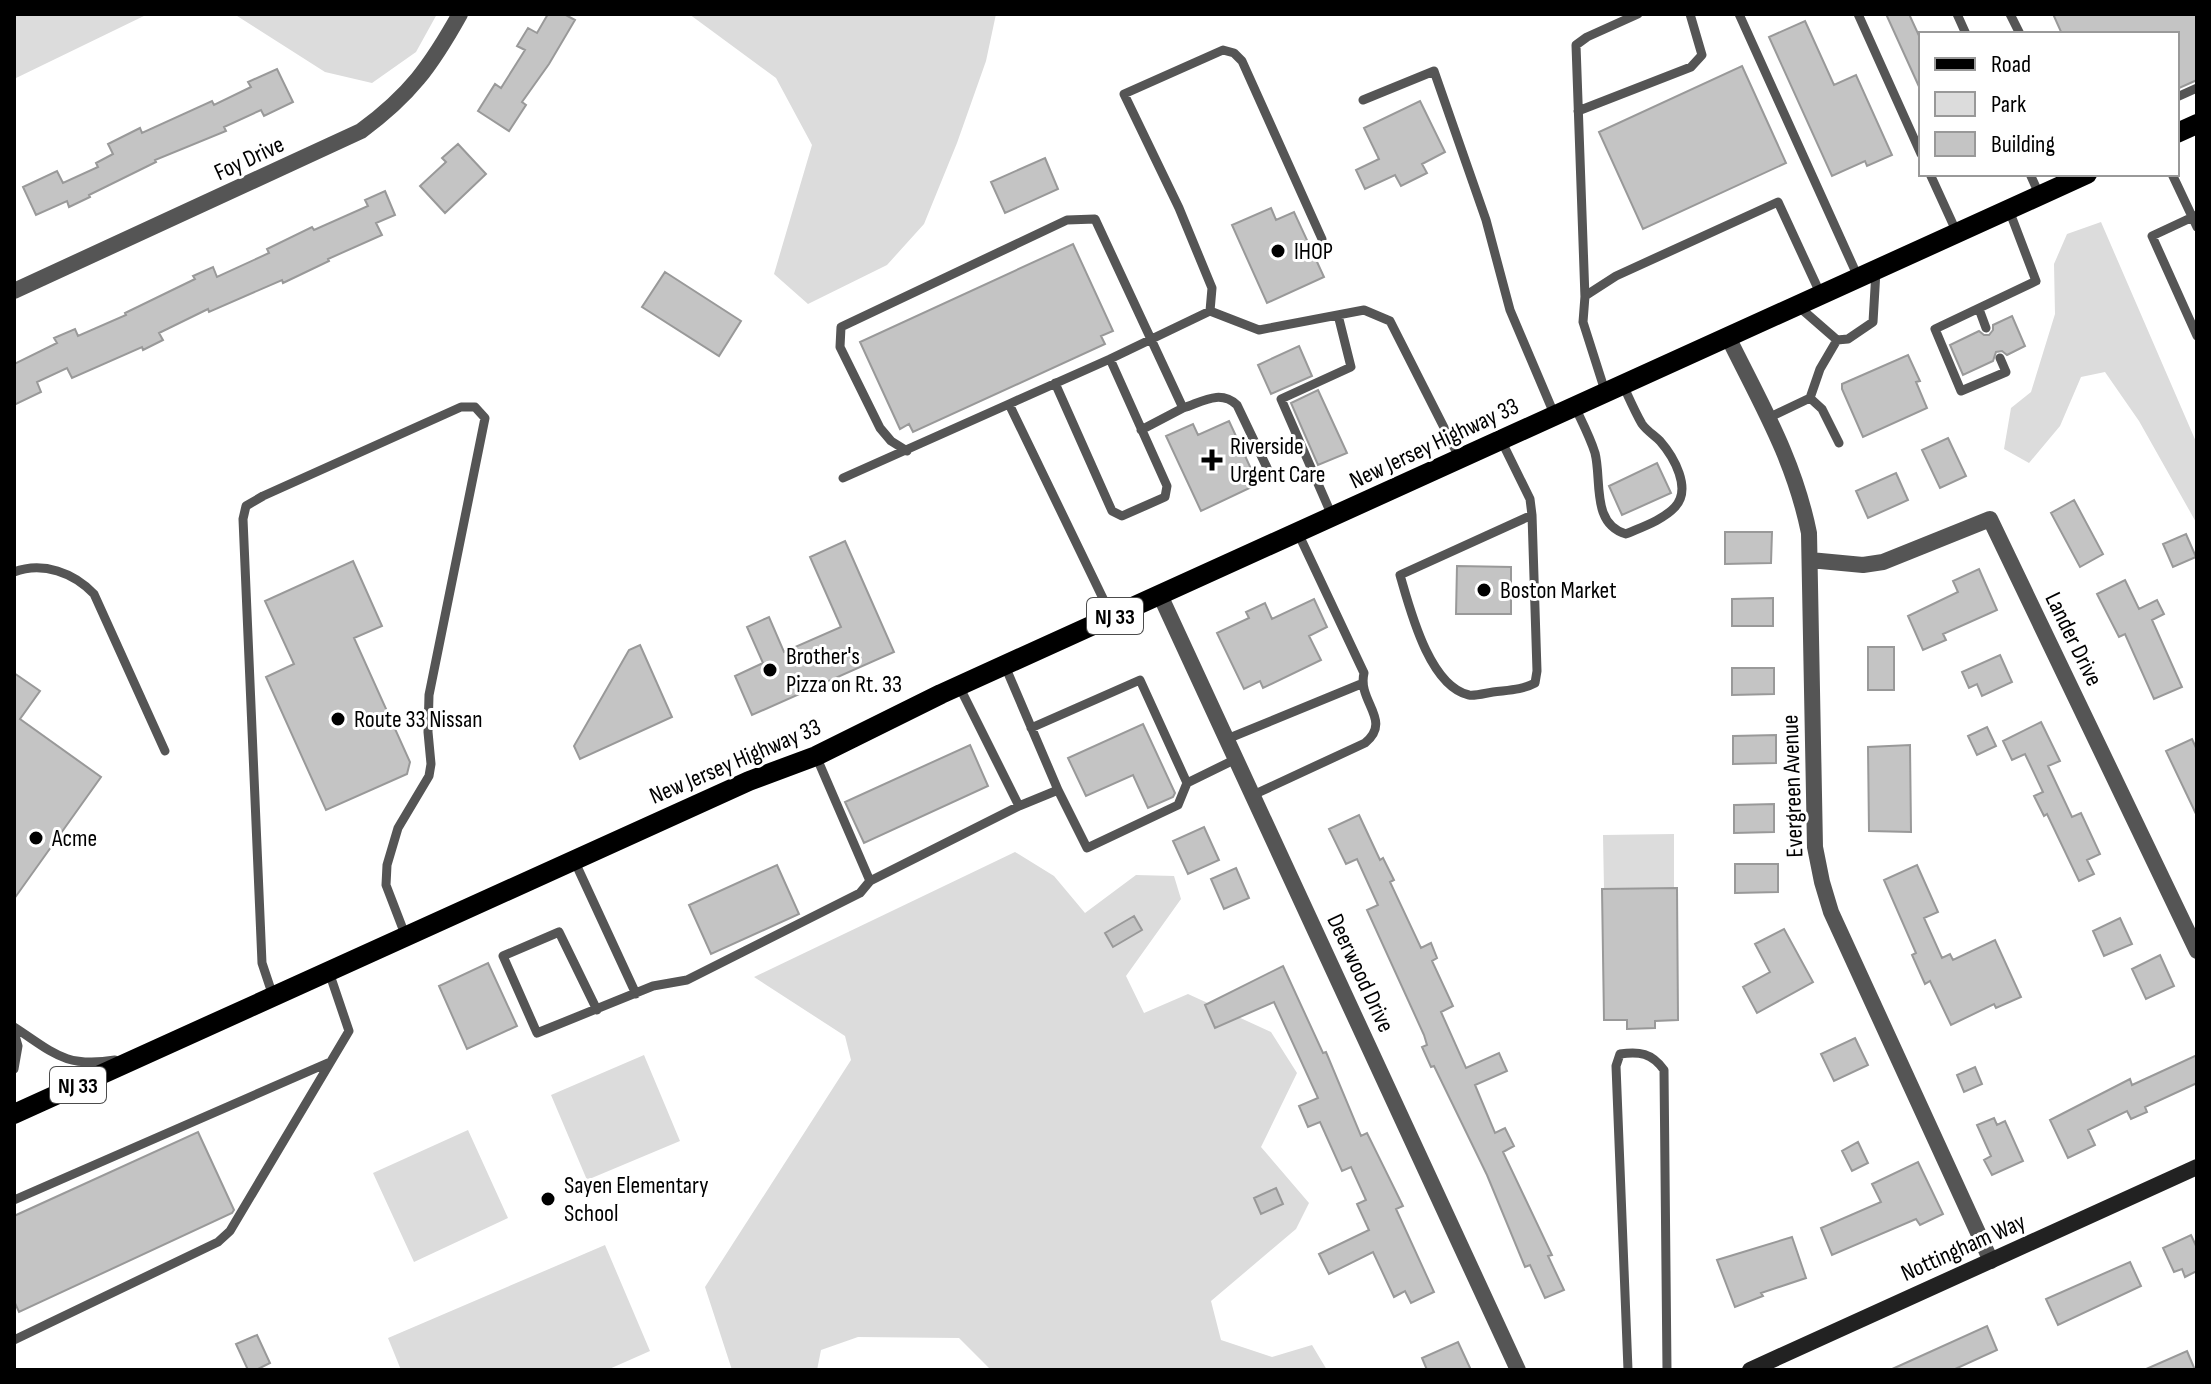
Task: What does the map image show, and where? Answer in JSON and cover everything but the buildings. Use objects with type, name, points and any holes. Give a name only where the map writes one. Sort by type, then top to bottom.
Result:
[{"type":"main road","name":"New Jersey Highway 33","points":[[14,1114],[749,781],[816,756],[959,686],[2082,176]]},
{"type":"street","name":"Foy Drive","points":[[14,291],[361,131],[392,108],[416,83],[437,56],[460,14]]},
{"type":"street","name":"Evergreen Avenue","points":[[1728,337],[1788,459],[1809,533],[1815,847],[1822,882],[1831,912],[1991,1261]]},
{"type":"street","name":"Lander Drive","points":[[1810,560],[1863,565],[1883,562],[1990,519],[2197,951]]},
{"type":"street","name":"Deerwood Drive","points":[[1160,595],[1518,1370]]},
{"type":"street","name":"Nottingham Way","points":[[1750,1370],[2197,1167]]},
{"type":"lane","points":[[1575,407],[1594,452],[1600,503],[1612,527],[1626,534],[1666,515],[1677,505],[1683,493],[1679,474],[1670,456],[1614,389],[1583,322],[1585,298],[1576,45],[1638,14]]},
{"type":"lane","points":[[1578,111],[1691,67],[1702,55],[1690,14]]},
{"type":"lane","points":[[1739,14],[1867,274],[1873,322],[1848,339],[1837,340],[1798,306]]},
{"type":"lane","points":[[1858,14],[1919,150]]},
{"type":"lane","points":[[2010,14],[2019,32]]},
{"type":"lane","points":[[1210,311],[1212,288],[1179,208],[1124,94],[1223,50],[1234,53],[1242,61],[1322,239]]},
{"type":"lane","points":[[1363,100],[1434,71],[1486,220],[1510,310],[1555,416]]},
{"type":"lane","points":[[1931,176],[1957,233]]},
{"type":"lane","points":[[2031,176],[2040,196]]},
{"type":"lane","points":[[2173,176],[2195,216],[2197,227]]},
{"type":"lane","points":[[1585,298],[1616,276],[1778,202],[1821,295]]},
{"type":"lane","points":[[2000,358],[2006,372],[1961,391],[1935,329],[2036,281],[2009,210]]},
{"type":"lane","points":[[2195,216],[2152,236],[2197,336]]},
{"type":"lane","points":[[907,451],[891,441],[880,428],[840,347],[841,327],[1067,220],[1095,219],[1183,408]]},
{"type":"lane","points":[[1979,309],[1986,328]]},
{"type":"lane","points":[[843,478],[1210,311],[1259,330],[1364,310],[1390,321],[1460,459]]},
{"type":"lane","points":[[1333,518],[1281,399],[1351,367],[1338,315]]},
{"type":"lane","points":[[1768,418],[1810,398],[1820,369],[1837,340]]},
{"type":"lane","points":[[1055,383],[1112,511],[1122,516],[1165,497],[1167,486],[1110,359]]},
{"type":"lane","points":[[1141,430],[1183,408],[1217,396],[1228,397],[1237,405],[1269,472]]},
{"type":"lane","points":[[1810,398],[1822,409],[1839,443]]},
{"type":"lane","points":[[1009,404],[1112,617]]},
{"type":"lane","points":[[273,996],[262,963],[243,519],[246,506],[461,407],[475,407],[485,418],[429,695],[429,776],[398,828],[387,865],[386,885],[406,937]]},
{"type":"lane","points":[[1501,440],[1530,499],[1532,515],[1537,671],[1535,683],[1526,688],[1469,695],[1448,682],[1427,654],[1400,575],[1532,515]]},
{"type":"lane","points":[[1253,795],[1371,738],[1376,732],[1377,724],[1361,684],[1364,673],[1298,533]]},
{"type":"lane","points":[[14,572],[24,568],[64,573],[81,580],[94,594],[165,751]]},
{"type":"lane","points":[[1005,666],[1058,790],[1087,848],[1178,805],[1187,783],[1236,759]]},
{"type":"lane","points":[[1031,728],[1140,680],[1187,783]]},
{"type":"lane","points":[[1227,739],[1361,684]]},
{"type":"lane","points":[[959,686],[1019,806]]},
{"type":"lane","points":[[816,756],[870,881]]},
{"type":"lane","points":[[597,1010],[559,932],[503,956],[537,1033],[597,1010],[653,986],[687,980],[860,893],[870,881],[1019,806],[1058,790]]},
{"type":"lane","points":[[574,860],[636,994]]},
{"type":"lane","points":[[14,1340],[218,1242],[230,1231],[349,1031],[329,972]]},
{"type":"lane","points":[[14,1030],[60,1058],[80,1063],[142,1056]]},
{"type":"lane","points":[[14,1030],[18,1046],[14,1069]]},
{"type":"lane","points":[[1628,1370],[1616,1066],[1620,1054],[1640,1051],[1658,1061],[1664,1070],[1667,1370]]},
{"type":"lane","points":[[14,1200],[331,1061]]},
{"type":"green space","points":[[14,14],[148,14],[14,79]]},
{"type":"green space","points":[[234,14],[437,14],[416,52],[372,83],[325,72]]},
{"type":"green space","points":[[689,14],[996,14],[986,61],[924,224],[887,265],[808,304],[774,274],[812,145],[776,78]]},
{"type":"green space","points":[[2101,222],[2197,444],[2197,524],[2139,421],[2105,372],[2081,377],[2060,426],[2029,463],[2004,449],[2011,408],[2031,392],[2055,314],[2054,264],[2067,234]]},
{"type":"green space","points":[[1674,834],[1674,888],[1604,889],[1603,835]]},
{"type":"green space","points":[[1015,852],[1054,876],[1085,913],[1136,875],[1174,876],[1181,899],[1126,976],[1144,1013],[1188,994],[1271,1032],[1297,1073],[1261,1147],[1309,1203],[1296,1229],[1211,1301],[1221,1340],[1272,1357],[1312,1345],[1327,1370],[991,1370],[959,1338],[858,1337],[821,1350],[817,1370],[732,1370],[705,1287],[851,1060],[845,1036],[754,977]]},
{"type":"green space","points":[[644,1055],[680,1141],[587,1180],[551,1095]]},
{"type":"green space","points":[[468,1130],[508,1218],[414,1262],[373,1173]]},
{"type":"green space","points":[[605,1245],[650,1351],[607,1370],[401,1370],[388,1338]]},
{"type":"place","name":"IHOP","points":[[1278,251]]},
{"type":"place","name":"Riverside Urgent Care","points":[[1212,460]]},
{"type":"place","name":"Boston Market","points":[[1484,590]]},
{"type":"place","name":"Brother's Pizza on Rt. 33","points":[[770,670]]},
{"type":"place","name":"Route 33 Nissan","points":[[338,719]]},
{"type":"place","name":"Acme","points":[[36,838]]},
{"type":"place","name":"Sayen Elementary School","points":[[548,1199]]}]
